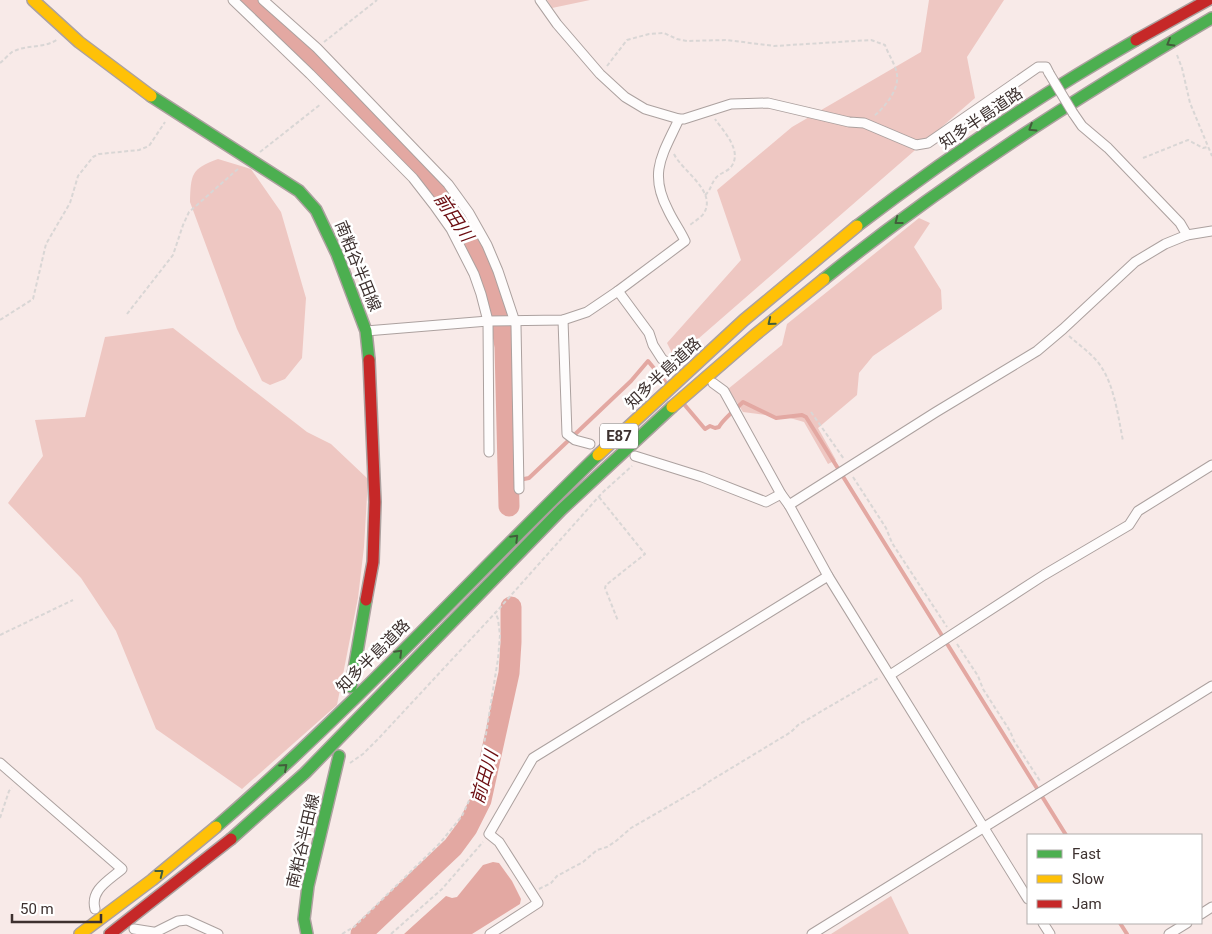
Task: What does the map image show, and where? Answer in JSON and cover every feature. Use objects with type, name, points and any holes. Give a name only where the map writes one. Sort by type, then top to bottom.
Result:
[{"type":"main road","name":"南粕谷半田線","points":[[33,0],[79,42],[172,111],[300,191],[316,210],[338,254],[366,331],[375,502],[373,562],[350,687]]},
{"type":"main road","name":"知多半島道路","points":[[80,934],[102,919],[202,840],[289,762],[601,452],[728,334],[825,252],[908,188],[1004,121],[1118,50],[1208,0]]},
{"type":"main road","name":"知多半島道路","points":[[110,934],[214,853],[302,775],[598,474],[739,347],[921,204],[1017,137],[1127,68],[1212,18]]},
{"type":"main road","name":"南粕谷半田線","points":[[307,934],[304,919],[308,886],[339,756]]},
{"type":"street","points":[[233,0],[310,74],[412,178],[451,229],[465,255],[481,294],[488,321],[489,452]]},
{"type":"street","points":[[263,0],[317,48],[454,191],[469,213],[486,245],[501,280],[516,325],[519,489]]},
{"type":"street","points":[[540,0],[557,24],[600,74],[625,96],[645,109],[679,119],[731,104],[768,103],[849,122],[864,123],[916,145],[928,143],[1038,67],[1046,67],[1082,126],[1108,148],[1180,223],[1188,234]]},
{"type":"street","points":[[366,331],[488,321],[563,320],[586,312],[618,291],[684,241],[664,201],[658,172],[661,159],[679,119]]},
{"type":"street","points":[[789,505],[1036,351],[1063,329],[1135,262],[1188,234],[1212,231]]},
{"type":"street","points":[[618,291],[648,333],[662,359],[672,366]]},
{"type":"street","points":[[563,320],[567,434],[575,440],[590,444]]},
{"type":"street","points":[[713,383],[724,391],[828,576],[1027,897]]},
{"type":"street","points":[[638,457],[702,477],[766,502],[781,494]]},
{"type":"street","points":[[889,673],[1044,575],[1129,525],[1138,511],[1212,465]]},
{"type":"street","points":[[490,934],[538,903],[499,842],[489,834],[533,758],[828,576]]},
{"type":"street","points":[[812,934],[1212,686]]},
{"type":"street","points":[[0,763],[122,869],[96,891],[94,897],[95,910]]},
{"type":"street","points":[[134,929],[152,933],[187,920],[218,934]]},
{"type":"street","points":[[1169,934],[1185,924]]},
{"type":"path","points":[[317,48],[377,0]]},
{"type":"path","points":[[0,63],[11,52],[23,48],[45,46],[68,33]]},
{"type":"path","points":[[600,74],[626,40],[649,34],[664,33],[687,41],[727,40],[774,46],[871,40],[884,45],[897,75],[896,87],[890,99],[878,113],[864,123]]},
{"type":"path","points":[[1175,51],[1182,68],[1190,103],[1212,156]]},
{"type":"path","points":[[127,314],[173,255],[189,212],[235,171],[321,104]]},
{"type":"path","points":[[0,320],[33,299],[46,244],[70,203],[78,176],[93,157],[99,154],[138,150],[149,146],[172,111]]},
{"type":"path","points":[[705,195],[709,192],[715,179],[730,169],[735,161],[736,154],[711,111]]},
{"type":"path","points":[[1143,158],[1188,140],[1203,148],[1208,147]]},
{"type":"path","points":[[675,148],[674,155],[677,160],[700,184],[705,195],[706,205],[704,213],[688,226],[682,236]]},
{"type":"path","points":[[1063,329],[1100,366],[1116,403],[1123,442]]},
{"type":"path","points":[[811,412],[850,467]]},
{"type":"path","points":[[336,768],[352,762],[363,754],[638,457]]},
{"type":"path","points":[[599,497],[645,554],[606,585],[618,621]]},
{"type":"path","points":[[0,635],[73,600]]},
{"type":"path","points":[[342,934],[354,927],[440,843],[462,816],[477,776],[492,697],[500,636],[498,619],[495,612]]},
{"type":"path","points":[[531,892],[551,883],[557,876],[583,862],[597,850],[612,844],[631,828],[791,732],[798,725],[889,673]]},
{"type":"path","points":[[0,818],[9,791],[19,780]]},
{"type":"path","points":[[391,934],[442,889],[489,834]]},
{"type":"shaded area","points":[[547,0],[590,0],[552,8]]},
{"type":"shaded area","points":[[929,0],[1004,0],[967,57],[975,98],[675,359],[667,343],[741,260],[717,190],[792,127],[921,52]]},
{"type":"shaded area","points":[[218,159],[251,169],[281,212],[306,298],[302,358],[285,379],[270,385],[262,381],[237,329],[190,202],[194,174],[202,166]]},
{"type":"shaded area","points":[[919,218],[930,223],[914,247],[941,290],[942,309],[873,356],[859,373],[857,395],[818,428],[836,460],[828,464],[804,422],[790,418],[743,412],[728,389],[782,345],[787,324]]},
{"type":"shaded area","points":[[173,328],[307,432],[331,444],[368,479],[364,547],[358,598],[337,705],[242,789],[156,729],[116,631],[81,578],[8,503],[43,456],[35,420],[85,417],[105,337]]},
{"type":"shaded area","points":[[493,862],[499,863],[512,881],[521,899],[520,904],[472,934],[404,934],[446,896],[457,897],[483,865]]},
{"type":"shaded area","points":[[891,896],[909,934],[831,934]]},
{"type":"waterway","name":"前田川","points":[[248,0],[299,48],[425,176],[462,224],[489,279],[500,315],[505,347],[509,506]]},
{"type":"waterway","points":[[524,479],[529,478],[631,381],[648,361],[667,384]]},
{"type":"waterway","points":[[683,403],[705,429],[710,426],[719,427],[743,402],[776,418],[802,415],[806,417],[1065,834]]},
{"type":"waterway","name":"前田川","points":[[361,934],[453,847],[467,828],[481,800],[509,673],[511,607]]},
{"type":"waterway","points":[[1121,924],[1127,934]]},
{"type":"traffic: fast","points":[[824,279],[917,208],[1013,141],[1112,78],[1212,18]]},
{"type":"traffic: fast","points":[[857,226],[993,128],[1136,40]]},
{"type":"traffic: fast","points":[[151,96],[299,191],[316,210],[337,254],[366,331],[369,360]]},
{"type":"traffic: fast","points":[[231,839],[305,773],[561,510],[672,407]]},
{"type":"traffic: fast","points":[[216,827],[266,783],[362,691],[598,455]]},
{"type":"traffic: fast","points":[[351,687],[366,600]]},
{"type":"traffic: fast","points":[[307,934],[304,919],[308,886],[339,756]]},
{"type":"traffic: slow","points":[[33,0],[79,42],[151,96]]},
{"type":"traffic: slow","points":[[598,455],[744,320],[857,226]]},
{"type":"traffic: slow","points":[[672,407],[755,335],[824,279]]},
{"type":"traffic: slow","points":[[80,934],[152,880],[216,827]]},
{"type":"traffic: jam","points":[[1136,40],[1208,0]]},
{"type":"traffic: jam","points":[[366,600],[373,562],[375,502],[369,360]]},
{"type":"traffic: jam","points":[[110,934],[231,839]]}]
